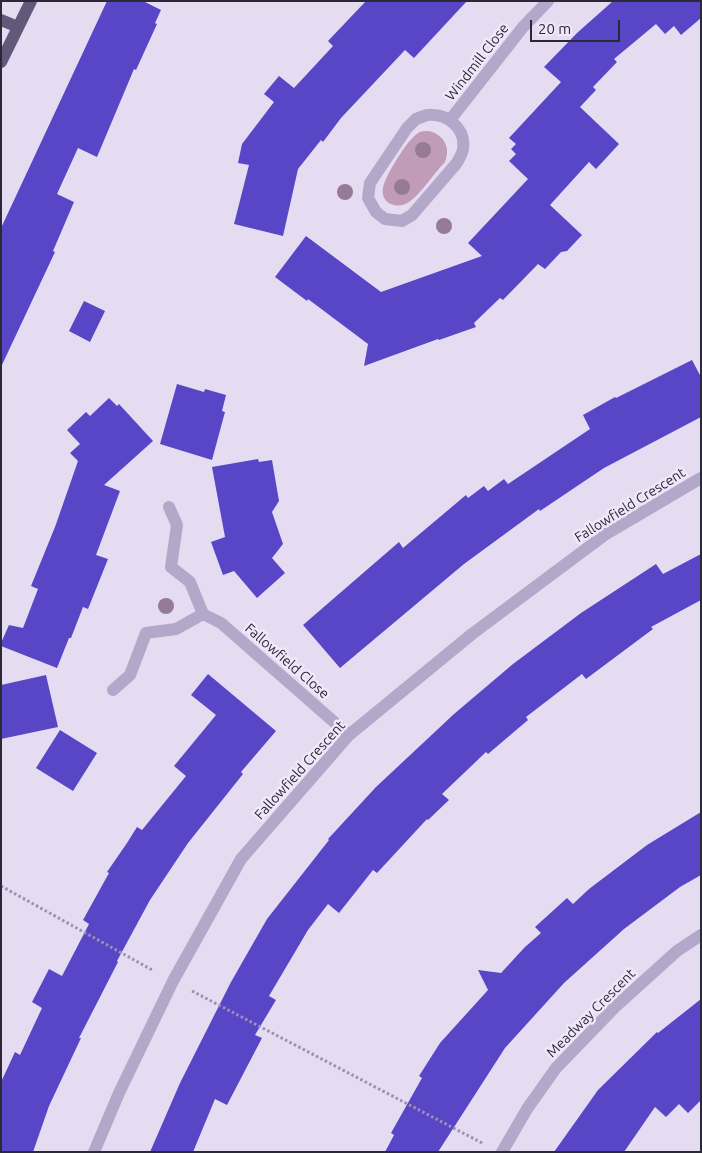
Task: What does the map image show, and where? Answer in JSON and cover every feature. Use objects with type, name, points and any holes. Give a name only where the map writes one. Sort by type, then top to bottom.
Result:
[{"type":"main road","points":[[1,62],[31,1]]},
{"type":"main road","points":[[1,20],[18,27]]},
{"type":"street","name":"Windmill Close","points":[[450,120],[522,27],[548,1]]},
{"type":"street","name":"Windmill Close","points":[[427,115],[441,116],[450,120],[458,128],[462,138],[462,151],[456,164],[409,218],[394,221],[378,215],[368,198],[370,183],[407,128],[416,119],[427,115]]},
{"type":"street","name":"Fallowfield Crescent","points":[[94,1152],[119,1093],[172,981],[241,859],[348,735],[472,634],[606,534],[701,478]]},
{"type":"street","points":[[113,690],[130,675],[146,633],[176,629],[203,614],[190,582],[171,567],[177,525],[169,507]]},
{"type":"street","name":"Fallowfield Close","points":[[203,614],[221,623],[348,735]]},
{"type":"street","name":"Meadway Crescent","points":[[496,1150],[556,1068],[579,1043],[677,951],[701,935]]},
{"type":"path","points":[[1,886],[172,981],[496,1150]]},
{"type":"shaded area","points":[[429,131],[439,135],[445,142],[447,157],[445,162],[409,202],[395,205],[387,202],[384,198],[383,188],[397,159],[413,137],[420,132]]},
{"type":"building","points":[[107,1],[143,1],[161,10],[155,23],[157,24],[136,70],[134,69],[97,157],[78,148],[57,194],[74,202],[53,251],[55,252],[1,367],[1,228]]},
{"type":"building","points":[[366,1],[467,1],[414,58],[405,50],[341,118],[323,142],[321,140],[298,169],[283,236],[234,224],[249,165],[238,163],[242,144],[274,102],[264,94],[279,76],[294,88],[333,46],[328,41]]},
{"type":"building","points":[[613,1],[701,1],[701,18],[681,35],[674,26],[665,34],[656,24],[614,59],[617,62],[593,87],[596,90],[580,107],[619,144],[596,169],[589,162],[550,205],[582,235],[567,251],[561,252],[545,269],[538,264],[503,300],[500,298],[474,323],[476,327],[364,366],[368,344],[275,277],[306,236],[381,292],[482,256],[468,243],[528,179],[509,161],[516,154],[511,149],[516,144],[509,138],[561,82],[544,67],[577,33]]},
{"type":"building","points":[[84,301],[105,311],[90,342],[69,331]]},
{"type":"building","points":[[692,360],[701,377],[701,417],[604,468],[540,511],[539,509],[464,564],[340,668],[303,625],[399,542],[403,548],[466,495],[468,498],[484,486],[488,491],[504,479],[508,484],[590,429],[583,415],[615,397]]},
{"type":"building","points":[[177,384],[204,392],[205,389],[226,395],[222,411],[225,412],[212,460],[160,444]]},
{"type":"building","points":[[109,398],[117,406],[119,404],[153,441],[104,485],[120,491],[96,555],[108,559],[88,609],[83,607],[57,668],[1,646],[1,643],[9,625],[23,628],[38,589],[31,586],[55,527],[78,461],[70,453],[80,444],[67,430],[86,412],[90,416]]},
{"type":"building","points":[[258,459],[259,462],[272,460],[279,501],[272,512],[283,544],[272,558],[285,573],[257,598],[234,571],[223,575],[211,542],[225,537],[212,467]]},
{"type":"building","points":[[701,554],[701,600],[651,627],[653,629],[586,679],[582,674],[526,717],[528,720],[488,754],[486,752],[442,794],[449,800],[427,819],[377,873],[373,870],[339,913],[328,904],[308,930],[269,996],[276,1000],[255,1035],[262,1038],[227,1105],[215,1099],[193,1152],[150,1152],[180,1083],[231,982],[267,919],[328,839],[376,787],[454,714],[513,664],[581,613],[656,564],[663,574]]},
{"type":"building","points":[[208,674],[276,731],[241,772],[243,774],[188,843],[150,900],[79,1038],[81,1038],[49,1106],[33,1152],[1,1152],[1,1082],[15,1052],[20,1055],[42,1008],[32,1002],[49,969],[62,976],[89,924],[83,920],[109,873],[107,872],[137,827],[142,830],[186,776],[174,766],[216,715],[191,695]]},
{"type":"building","points":[[46,675],[58,727],[1,739],[1,685]]},
{"type":"building","points":[[60,730],[97,753],[73,791],[36,768]]},
{"type":"building","points":[[701,812],[701,875],[680,887],[624,929],[564,983],[505,1048],[438,1152],[385,1152],[394,1135],[391,1133],[422,1078],[419,1076],[440,1043],[488,990],[478,970],[501,973],[541,933],[535,927],[567,898],[573,904],[589,889],[647,845]]},
{"type":"building","points":[[701,999],[701,1100],[688,1113],[679,1104],[666,1117],[655,1107],[624,1152],[554,1152],[598,1090],[657,1032]]}]
